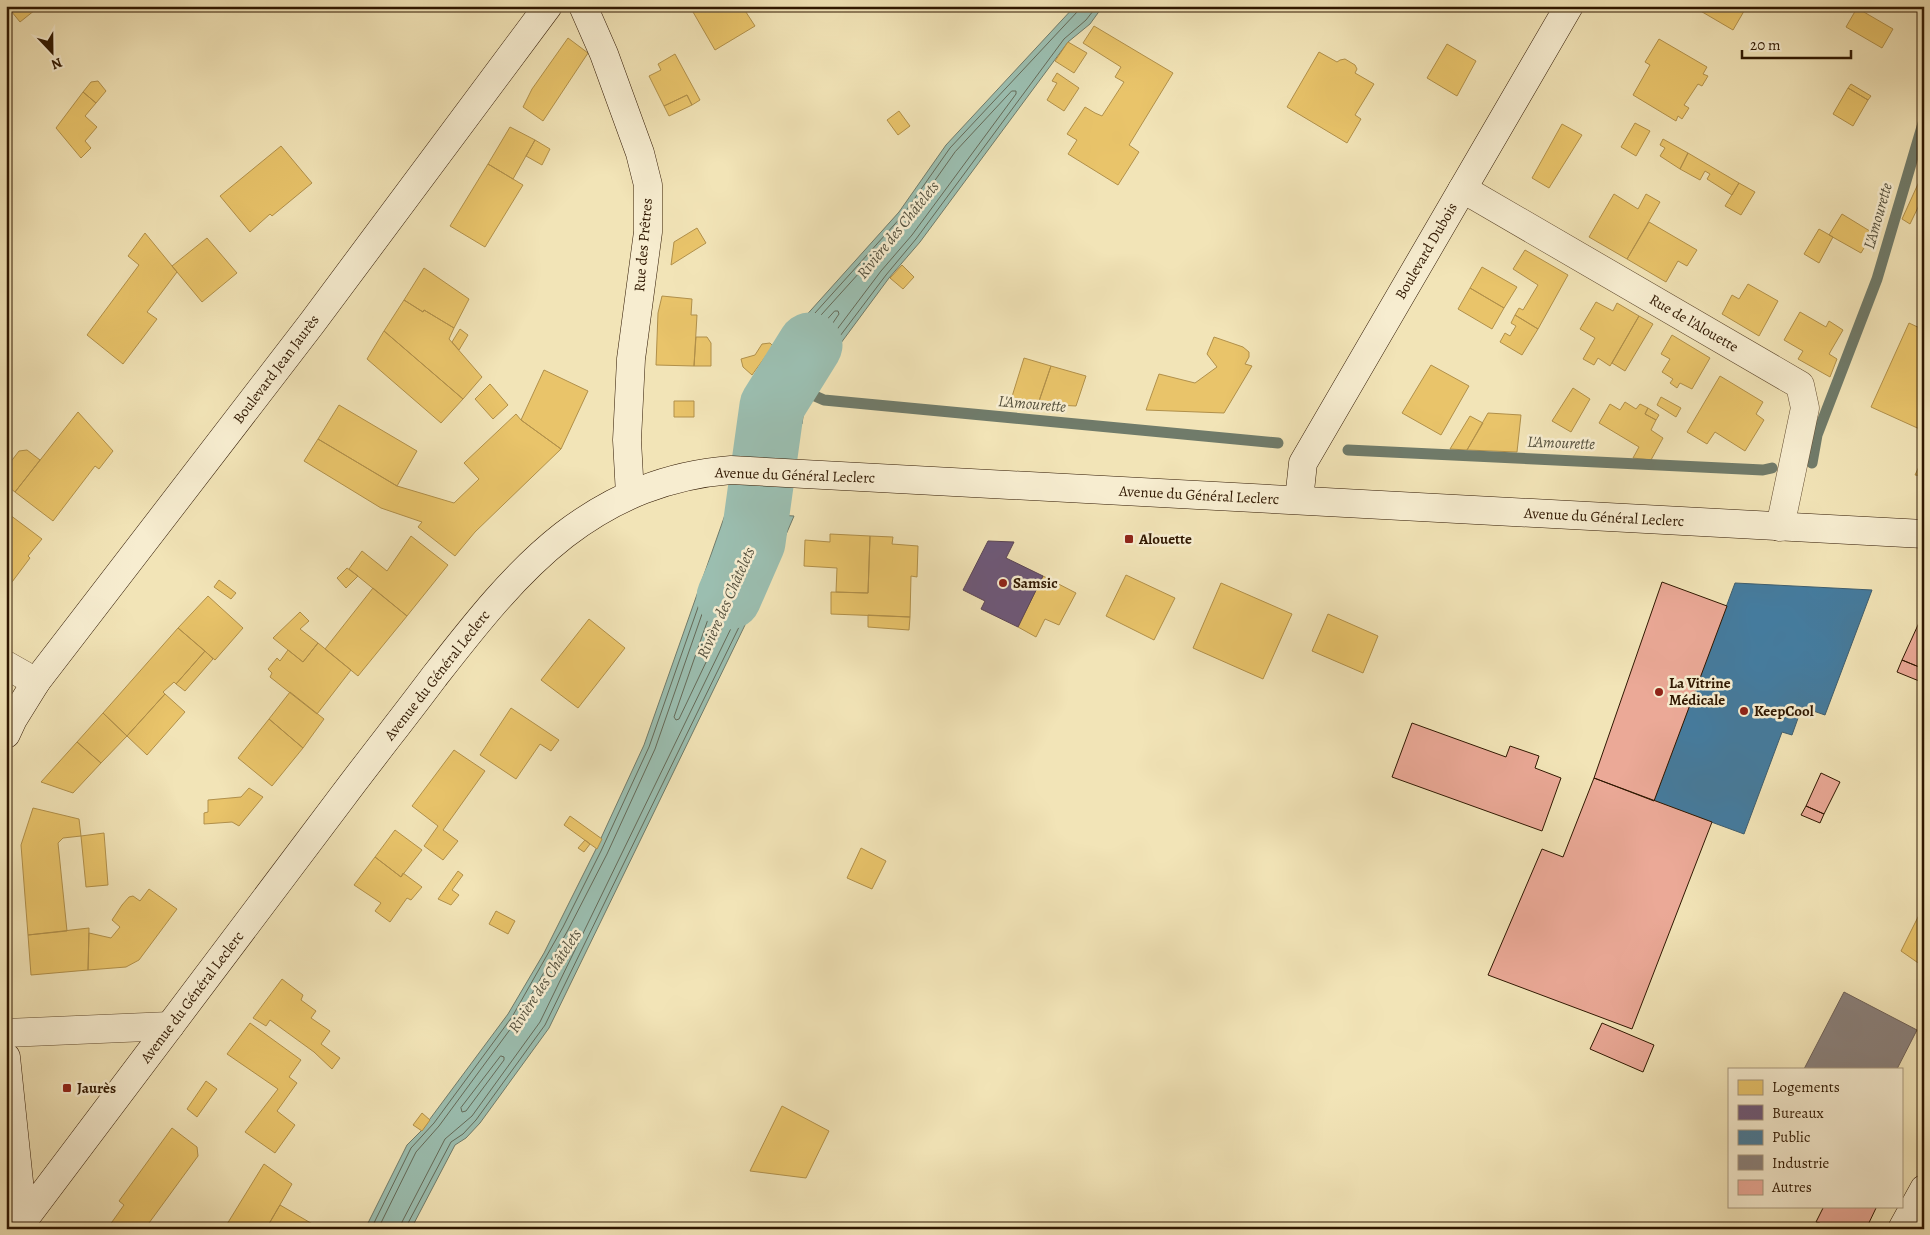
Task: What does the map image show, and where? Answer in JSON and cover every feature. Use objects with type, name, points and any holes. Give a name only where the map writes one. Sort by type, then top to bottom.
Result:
[{"type":"street","name":"Boulevard Jean Jaurès","points":[[6,734],[13,718],[36,682],[312,323],[548,6]]},
{"type":"street","name":"Rue des Prêtres","points":[[583,6],[604,54],[640,153],[648,185],[648,232],[631,359],[627,440],[630,495]]},
{"type":"street","name":"Boulevard Dubois","points":[[1299,500],[1304,462],[1569,6]]},
{"type":"street","name":"Rue de l'Alouette","points":[[1462,190],[1800,385],[1805,408],[1780,527]]},
{"type":"street","name":"Avenue du Général Leclerc","points":[[20,1225],[365,766],[487,611],[562,536],[600,510],[630,495],[678,477],[731,470],[1924,534]]},
{"type":"street","points":[[6,665],[36,682]]},
{"type":"street","points":[[6,1033],[170,1026]]},
{"type":"street","points":[[6,1057],[20,1225]]},
{"type":"street","points":[[1902,1229],[1924,1189]]},
{"type":"water","points":[[1075,6],[1103,6],[1090,24],[1068,42],[920,242],[889,278],[838,347],[815,380],[815,388],[811,399],[805,403],[802,424],[742,422],[756,375],[776,349],[899,212],[946,145]]},
{"type":"water","points":[[726,512],[794,516],[763,588],[549,1028],[480,1123],[466,1138],[455,1145],[411,1229],[365,1229],[407,1145],[421,1131],[508,1014],[544,953],[596,849],[644,745]]},
{"type":"building: Logements","points":[[7,6],[40,6],[20,22]]},
{"type":"building: Logements","points":[[702,6],[742,6],[755,26],[715,50],[693,12]]},
{"type":"building: Logements","points":[[1692,6],[1747,6],[1733,30]]},
{"type":"building: Logements","points":[[1857,8],[1893,29],[1882,48],[1846,27]]},
{"type":"building: Logements","points":[[1094,26],[1173,73],[1129,145],[1139,152],[1118,185],[1068,154],[1077,140],[1067,134],[1085,107],[1102,116],[1124,82],[1115,77],[1121,67],[1083,43]]},
{"type":"building: Logements","points":[[568,38],[588,53],[543,121],[523,107],[532,89]]},
{"type":"building: Logements","points":[[1659,39],[1707,67],[1703,74],[1708,76],[1702,86],[1698,84],[1684,105],[1689,108],[1682,119],[1678,116],[1676,121],[1633,95],[1650,65],[1645,62]]},
{"type":"building: Logements","points":[[1068,42],[1087,53],[1074,73],[1055,61]]},
{"type":"building: Logements","points":[[1447,44],[1476,61],[1457,96],[1427,78]]},
{"type":"building: Logements","points":[[1319,52],[1337,62],[1345,59],[1355,65],[1357,69],[1355,73],[1374,84],[1355,115],[1361,119],[1347,143],[1287,107]]},
{"type":"building: Logements","points":[[675,54],[700,100],[692,105],[687,95],[664,106],[649,76],[661,70],[658,64]]},
{"type":"building: Logements","points":[[1057,73],[1079,88],[1064,111],[1047,100],[1057,83],[1052,81]]},
{"type":"building: Logements","points":[[98,81],[106,91],[96,103],[83,92],[91,82]]},
{"type":"building: Logements","points":[[1851,84],[1871,96],[1868,100],[1848,88]]},
{"type":"building: Logements","points":[[1848,88],[1868,100],[1853,126],[1833,114]]},
{"type":"building: Logements","points":[[83,92],[96,103],[85,116],[97,127],[85,141],[91,148],[81,158],[56,128]]},
{"type":"building: Logements","points":[[687,95],[692,105],[669,116],[664,106]]},
{"type":"building: Logements","points":[[899,111],[910,126],[898,135],[887,120]]},
{"type":"building: Logements","points":[[1635,123],[1650,131],[1636,156],[1621,147]]},
{"type":"building: Logements","points":[[1562,124],[1582,135],[1549,188],[1532,178]]},
{"type":"building: Logements","points":[[510,127],[535,140],[513,179],[488,164]]},
{"type":"building: Logements","points":[[1663,139],[1688,153],[1680,169],[1660,156],[1665,148],[1660,145]]},
{"type":"building: Logements","points":[[535,140],[550,149],[542,165],[526,156]]},
{"type":"building: Logements","points":[[281,146],[312,183],[272,216],[270,214],[250,232],[220,196]]},
{"type":"building: Logements","points":[[1688,153],[1739,183],[1732,195],[1707,179],[1710,174],[1705,171],[1700,180],[1680,169]]},
{"type":"building: Logements","points":[[488,164],[523,185],[485,247],[450,226]]},
{"type":"building: Logements","points":[[1923,173],[1924,195],[1910,224],[1902,219]]},
{"type":"building: Logements","points":[[1739,183],[1755,192],[1741,215],[1725,206]]},
{"type":"building: Logements","points":[[1614,194],[1638,209],[1646,194],[1660,202],[1627,259],[1589,237]]},
{"type":"building: Logements","points":[[1842,214],[1873,233],[1861,253],[1829,235]]},
{"type":"building: Logements","points":[[1649,222],[1697,250],[1687,266],[1678,261],[1666,282],[1627,259]]},
{"type":"building: Logements","points":[[697,228],[706,243],[671,265],[674,242]]},
{"type":"building: Logements","points":[[1819,229],[1833,237],[1819,263],[1804,254]]},
{"type":"building: Logements","points":[[145,233],[177,272],[147,312],[157,319],[123,364],[87,335],[139,265],[128,256]]},
{"type":"building: Logements","points":[[207,238],[237,273],[202,302],[172,266]]},
{"type":"building: Logements","points":[[1525,250],[1568,275],[1538,329],[1515,315],[1519,308],[1523,310],[1538,285],[1513,269]]},
{"type":"building: Logements","points":[[902,265],[914,277],[903,289],[890,278]]},
{"type":"building: Logements","points":[[1482,267],[1517,287],[1504,308],[1470,288]]},
{"type":"building: Logements","points":[[424,268],[469,299],[454,328],[404,300]]},
{"type":"building: Logements","points":[[1748,284],[1778,301],[1759,336],[1722,314],[1732,295],[1739,299]]},
{"type":"building: Logements","points":[[1470,288],[1504,308],[1492,329],[1458,309]]},
{"type":"building: Logements","points":[[662,296],[692,299],[691,315],[697,315],[694,366],[656,365],[658,313]]},
{"type":"building: Logements","points":[[404,300],[454,328],[449,339],[482,377],[463,399],[384,331]]},
{"type":"building: Logements","points":[[1596,302],[1613,311],[1617,303],[1639,316],[1610,366],[1598,358],[1594,365],[1583,359],[1595,338],[1580,329]]},
{"type":"building: Logements","points":[[1800,312],[1826,327],[1829,321],[1843,330],[1829,354],[1837,359],[1830,377],[1798,359],[1803,351],[1784,340]]},
{"type":"building: Logements","points":[[1515,315],[1538,329],[1522,355],[1500,342],[1505,333],[1510,336],[1516,326],[1511,323]]},
{"type":"building: Logements","points":[[1639,316],[1653,324],[1625,371],[1612,363]]},
{"type":"building: Logements","points":[[1909,323],[1924,330],[1924,431],[1871,407]]},
{"type":"building: Logements","points":[[460,329],[468,335],[459,350],[452,342]]},
{"type":"building: Logements","points":[[384,331],[463,399],[441,423],[367,359]]},
{"type":"building: Logements","points":[[1672,335],[1710,358],[1692,389],[1680,383],[1677,388],[1670,383],[1673,379],[1662,372],[1670,359],[1661,354]]},
{"type":"building: Logements","points":[[696,337],[707,337],[711,343],[711,366],[694,366]]},
{"type":"building: Logements","points":[[1214,337],[1243,347],[1249,352],[1249,357],[1245,364],[1252,366],[1224,413],[1146,410],[1159,374],[1195,383],[1217,367],[1207,354]]},
{"type":"building: Logements","points":[[770,343],[773,346],[752,375],[743,367],[741,359],[755,355],[762,344]]},
{"type":"building: Logements","points":[[1024,358],[1051,366],[1038,404],[1010,403]]},
{"type":"building: Logements","points":[[1431,365],[1469,386],[1441,435],[1402,413]]},
{"type":"building: Logements","points":[[1051,366],[1086,376],[1076,406],[1038,404]]},
{"type":"building: Logements","points":[[544,370],[588,391],[561,449],[521,420]]},
{"type":"building: Logements","points":[[1720,376],[1763,402],[1756,414],[1764,420],[1745,451],[1715,432],[1707,444],[1687,432]]},
{"type":"building: Logements","points":[[490,384],[508,405],[493,419],[475,399]]},
{"type":"building: Logements","points":[[1573,388],[1590,399],[1571,432],[1552,421]]},
{"type":"building: Logements","points":[[1661,397],[1681,408],[1676,417],[1657,405]]},
{"type":"building: Logements","points":[[674,401],[694,401],[694,417],[674,417]]},
{"type":"building: Logements","points":[[1625,402],[1636,409],[1640,404],[1648,408],[1645,414],[1656,420],[1651,430],[1663,438],[1651,460],[1633,458],[1639,447],[1599,423],[1610,404],[1620,410]]},
{"type":"building: Logements","points":[[339,405],[417,451],[397,486],[318,439]]},
{"type":"building: Logements","points":[[1648,408],[1659,415],[1656,420],[1645,414]]},
{"type":"building: Logements","points":[[78,412],[113,451],[99,469],[95,466],[53,521],[15,492]]},
{"type":"building: Logements","points":[[1488,413],[1521,415],[1517,452],[1467,450]]},
{"type":"building: Logements","points":[[516,414],[521,420],[561,449],[475,532],[455,556],[418,527],[422,522],[381,508],[304,461],[318,439],[397,486],[454,503],[479,479],[464,463]]},
{"type":"building: Logements","points":[[1470,416],[1483,423],[1467,450],[1450,449]]},
{"type":"building: Logements","points":[[27,450],[40,460],[15,492],[6,485],[6,468],[19,451]]},
{"type":"building: Logements","points":[[1924,456],[1924,476],[1915,475]]},
{"type":"building: Logements","points":[[6,512],[42,539],[28,556],[30,558],[6,590]]},
{"type":"building: Logements","points":[[830,534],[870,536],[868,593],[836,592],[837,568],[804,566],[805,540],[830,542]]},
{"type":"building: Logements","points":[[411,536],[448,565],[407,616],[349,569],[362,551],[387,571]]},
{"type":"building: Logements","points":[[870,536],[893,537],[892,544],[918,546],[917,577],[911,576],[910,617],[831,614],[831,592],[868,593]]},
{"type":"building: Logements","points":[[347,568],[358,576],[346,588],[337,578]]},
{"type":"building: Logements","points":[[1126,575],[1175,598],[1154,640],[1106,616]]},
{"type":"building: Logements","points":[[1043,576],[1076,593],[1059,625],[1045,619],[1036,637],[1018,627]]},
{"type":"building: Logements","points":[[219,580],[236,593],[231,599],[214,587]]},
{"type":"building: Logements","points":[[1221,583],[1292,614],[1263,679],[1193,648]]},
{"type":"building: Logements","points":[[373,588],[407,616],[358,676],[325,649]]},
{"type":"building: Logements","points":[[208,596],[243,628],[215,660],[178,628]]},
{"type":"building: Logements","points":[[300,612],[309,621],[300,629],[318,643],[303,662],[273,638]]},
{"type":"building: Logements","points":[[1328,614],[1378,636],[1363,673],[1312,651]]},
{"type":"building: Logements","points":[[868,615],[910,617],[909,630],[868,627]]},
{"type":"building: Logements","points":[[589,619],[625,648],[578,708],[541,680]]},
{"type":"building: Logements","points":[[178,628],[205,651],[176,684],[174,682],[163,692],[165,694],[127,736],[103,713]]},
{"type":"building: Logements","points":[[318,643],[351,670],[317,714],[270,677],[272,673],[268,669],[277,658],[280,661],[288,650],[303,662]]},
{"type":"building: Logements","points":[[205,651],[213,659],[185,691],[176,684]]},
{"type":"building: Logements","points":[[290,692],[324,719],[303,748],[269,719]]},
{"type":"building: Logements","points":[[165,694],[185,712],[147,755],[127,736]]},
{"type":"building: Logements","points":[[511,708],[559,740],[551,751],[540,744],[516,779],[480,755]]},
{"type":"building: Logements","points":[[103,713],[127,736],[101,763],[77,742]]},
{"type":"building: Logements","points":[[269,719],[303,748],[272,786],[238,758]]},
{"type":"building: Logements","points":[[77,742],[101,763],[73,793],[41,782]]},
{"type":"building: Logements","points":[[454,750],[485,771],[443,830],[458,841],[443,860],[424,846],[438,826],[412,806]]},
{"type":"building: Logements","points":[[249,788],[263,797],[239,826],[232,822],[204,824],[204,813],[208,812],[208,800],[241,797]]},
{"type":"building: Logements","points":[[33,808],[79,819],[81,836],[63,838],[58,843],[67,931],[28,935],[21,845]]},
{"type":"building: Logements","points":[[570,816],[602,839],[597,849],[564,825]]},
{"type":"building: Logements","points":[[395,830],[422,850],[401,877],[375,857]]},
{"type":"building: Logements","points":[[104,833],[108,885],[86,887],[81,836]]},
{"type":"building: Logements","points":[[585,840],[590,844],[584,852],[578,848]]},
{"type":"building: Logements","points":[[861,848],[886,861],[872,889],[847,878]]},
{"type":"building: Logements","points":[[375,857],[401,877],[403,873],[422,887],[411,900],[407,898],[390,922],[375,911],[381,903],[354,885]]},
{"type":"building: Logements","points":[[458,871],[463,875],[452,890],[459,895],[451,905],[438,899]]},
{"type":"building: Logements","points":[[149,889],[177,909],[139,960],[126,967],[88,970],[89,933],[111,938],[120,927],[112,920],[122,905],[129,897],[133,896],[140,901]]},
{"type":"building: Logements","points":[[1924,905],[1924,967],[1901,951]]},
{"type":"building: Logements","points":[[496,911],[515,921],[508,934],[489,924]]},
{"type":"building: Logements","points":[[89,928],[88,970],[31,975],[28,935]]},
{"type":"building: Logements","points":[[282,979],[303,995],[301,1000],[316,1011],[311,1018],[330,1031],[321,1044],[340,1058],[332,1069],[314,1052],[270,1020],[266,1026],[253,1018]]},
{"type":"building: Logements","points":[[250,1023],[301,1060],[289,1077],[297,1083],[277,1111],[295,1125],[275,1153],[245,1132],[278,1089],[227,1054]]},
{"type":"building: Logements","points":[[206,1081],[217,1089],[197,1117],[187,1109]]},
{"type":"building: Logements","points":[[782,1106],[829,1131],[806,1178],[750,1171]]},
{"type":"building: Logements","points":[[422,1113],[430,1120],[422,1131],[413,1125]]},
{"type":"building: Logements","points":[[172,1128],[197,1147],[198,1156],[149,1223],[154,1227],[152,1229],[107,1229],[124,1205],[119,1201]]},
{"type":"building: Logements","points":[[264,1164],[292,1184],[266,1229],[224,1229]]},
{"type":"building: Logements","points":[[280,1205],[321,1229],[266,1229]]},
{"type":"building: Bureaux","name":"Samsic","points":[[988,541],[1014,542],[1006,558],[1043,576],[1018,627],[981,609],[985,601],[963,590]]},
{"type":"building: Public","name":"KeepCool","points":[[1735,583],[1872,590],[1825,715],[1802,707],[1792,735],[1782,732],[1744,834],[1654,801]]},
{"type":"building: Industrie","points":[[1844,992],[1917,1030],[1898,1068],[1805,1068]]},
{"type":"building: Autres","name":"La Vitrine Médicale","points":[[1662,582],[1727,606],[1654,801],[1594,778]]},
{"type":"building: Autres","points":[[1924,615],[1924,669],[1902,660]]},
{"type":"building: Autres","points":[[1902,660],[1924,669],[1924,683],[1897,672]]},
{"type":"building: Autres","points":[[1412,723],[1506,757],[1510,746],[1539,756],[1535,768],[1561,778],[1542,831],[1392,777]]},
{"type":"building: Autres","points":[[1821,773],[1840,782],[1824,814],[1806,806]]},
{"type":"building: Autres","points":[[1594,778],[1712,822],[1632,1029],[1488,975],[1542,849],[1563,857]]},
{"type":"building: Autres","points":[[1806,806],[1824,814],[1820,823],[1801,815]]},
{"type":"building: Autres","points":[[1602,1023],[1654,1045],[1643,1072],[1590,1049]]},
{"type":"building: Autres","points":[[1823,1208],[1876,1208],[1866,1229],[1817,1229],[1820,1223],[1816,1222]]},
{"type":"waterway","name":"L'Amourette","points":[[1812,463],[1817,435],[1877,279],[1924,120]]},
{"type":"waterway","name":"Rivière des Châtelets","points":[[729,597],[753,542],[772,406],[810,345]]},
{"type":"waterway","name":"L'Amourette","points":[[799,389],[824,400],[1278,443]]},
{"type":"waterway","name":"L'Amourette","points":[[1348,450],[1763,470],[1772,468]]},
{"type":"place","name":"Alouette","points":[[1129,539]]},
{"type":"place","name":"Samsic","points":[[1003,583]]},
{"type":"place","name":"La Vitrine Médicale","points":[[1659,692]]},
{"type":"place","name":"KeepCool","points":[[1744,711]]},
{"type":"place","name":"Jaurès","points":[[67,1088]]}]
